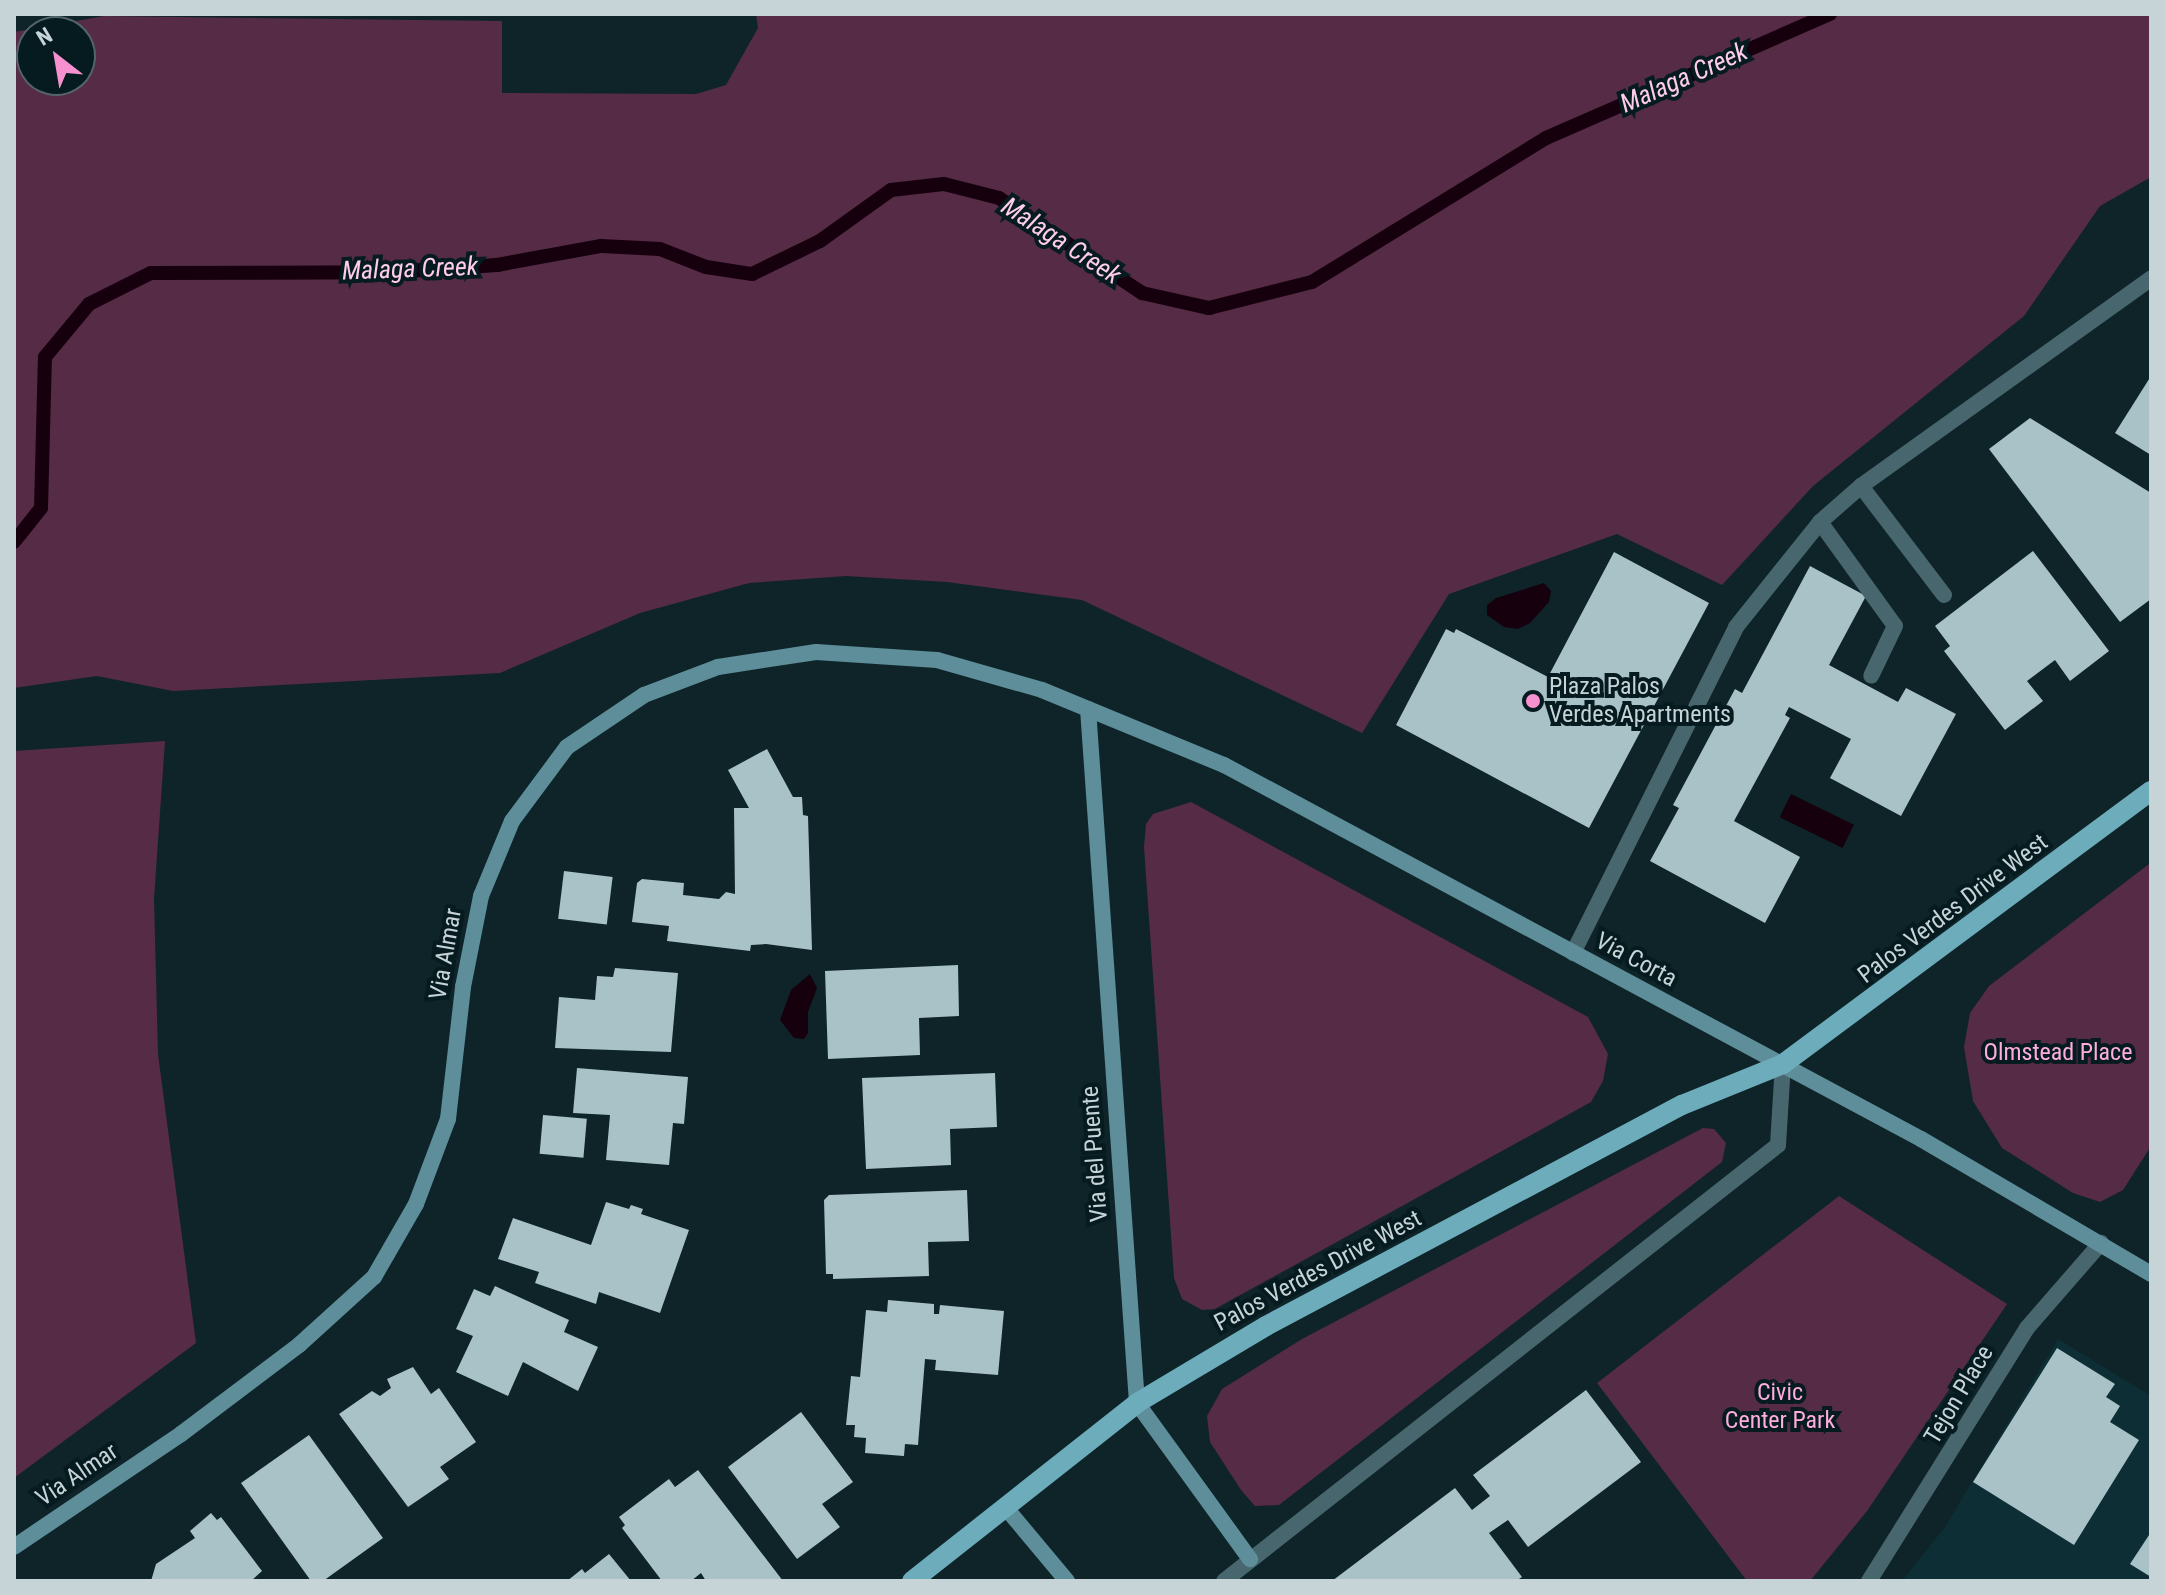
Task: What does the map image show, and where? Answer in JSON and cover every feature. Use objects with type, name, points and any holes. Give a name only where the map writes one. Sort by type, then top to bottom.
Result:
[{"type":"main road","name":"Palos Verdes Drive West","points":[[912,1581],[1137,1403],[1266,1326],[1682,1105],[1783,1064],[2151,791]]},
{"type":"street","points":[[1573,953],[1736,627],[1820,522],[1861,486],[2151,278]]},
{"type":"street","points":[[1861,486],[1944,595]]},
{"type":"street","points":[[1820,522],[1895,626],[1871,676]]},
{"type":"street","name":"Via Almar","points":[[14,1547],[205,1416],[299,1345],[374,1277],[416,1204],[448,1119],[463,987],[481,896],[512,821],[567,747],[644,695],[703,672],[816,652],[937,660],[1088,709]]},
{"type":"street","name":"Via Corta","points":[[1088,709],[1224,765],[1783,1064],[2151,1274]]},
{"type":"street","name":"Via del Puente","points":[[1088,709],[1137,1403]]},
{"type":"street","points":[[1224,1581],[1778,1145],[1783,1064]]},
{"type":"street","name":"Tejon Place","points":[[1869,1581],[2027,1328],[2101,1243]]},
{"type":"street","points":[[1137,1403],[1250,1559]]},
{"type":"street","points":[[1006,1508],[1067,1581]]},
{"type":"shaded area","points":[[1544,583],[1551,591],[1549,602],[1530,623],[1518,629],[1504,627],[1487,615],[1487,605],[1496,598]]},
{"type":"shaded area","points":[[1791,794],[1854,825],[1843,848],[1780,817]]},
{"type":"shaded area","points":[[810,974],[817,988],[808,1012],[808,1033],[804,1039],[794,1038],[780,1020],[791,990]]},
{"type":"shaded area","points":[[2058,1339],[2151,1396],[2151,1581],[1902,1581],[1945,1527]]},
{"type":"green space","points":[[756,14],[2151,14],[2151,177],[2100,206],[2024,316],[1813,486],[1722,585],[1617,534],[1449,594],[1362,733],[1082,600],[947,582],[846,576],[749,583],[640,613],[500,673],[173,691],[97,676],[14,688],[14,32],[16,96],[96,96],[96,17],[104,16],[502,21],[502,93],[696,94],[726,85],[758,28]]},
{"type":"green space","points":[[165,741],[154,899],[158,1054],[196,1343],[14,1478],[14,751]]},
{"type":"green space","points":[[1191,802],[1588,1017],[1608,1054],[1603,1081],[1591,1102],[1215,1309],[1202,1310],[1182,1299],[1174,1278],[1144,847],[1146,824],[1153,814]]},
{"type":"green space","name":"Olmstead Place","points":[[2149,864],[2151,1146],[2123,1190],[2100,1202],[2073,1193],[2002,1148],[1973,1101],[1964,1047],[1970,1013],[1989,986]]},
{"type":"green space","points":[[1703,1128],[1714,1129],[1726,1143],[1722,1162],[1279,1505],[1255,1506],[1241,1490],[1210,1442],[1207,1416],[1222,1389],[1302,1339]]},
{"type":"green space","name":"Civic Center Park","points":[[1839,1196],[2007,1304],[1867,1511],[1810,1581],[1747,1581],[1597,1383]]},
{"type":"building","points":[[2151,376],[2151,455],[2115,433]]},
{"type":"building","points":[[2030,418],[2151,493],[2151,599],[2120,622],[1989,449]]},
{"type":"building","points":[[2033,551],[2109,651],[2070,681],[2055,660],[2027,681],[2043,701],[2005,730],[1944,651],[1950,646],[1935,626]]},
{"type":"building","name":"Plaza Palos Verdes Apartments","points":[[1614,552],[1709,603],[1589,828],[1396,725],[1446,629],[1454,633],[1456,629],[1548,677]]},
{"type":"building","points":[[1810,566],[1866,596],[1829,665],[1898,702],[1906,688],[1956,714],[1901,816],[1830,778],[1851,739],[1789,707],[1785,715],[1790,718],[1734,821],[1800,857],[1765,923],[1650,861],[1679,808],[1673,805],[1735,689],[1742,693]]},
{"type":"building","points":[[767,749],[793,797],[802,797],[803,815],[808,816],[812,950],[766,944],[751,945],[750,951],[667,941],[669,926],[632,922],[637,883],[642,879],[684,883],[683,895],[719,899],[726,892],[735,894],[734,808],[749,808],[728,770]]},
{"type":"building","points":[[564,871],[613,877],[607,925],[558,919]]},
{"type":"building","points":[[958,965],[959,1016],[919,1018],[920,1055],[828,1059],[825,971]]},
{"type":"building","points":[[615,968],[678,973],[671,1052],[555,1048],[559,997],[595,1000],[597,976],[613,977]]},
{"type":"building","points":[[577,1068],[688,1077],[684,1124],[673,1123],[669,1165],[606,1160],[610,1115],[573,1113]]},
{"type":"building","points":[[995,1073],[997,1127],[950,1129],[951,1165],[866,1169],[862,1078]]},
{"type":"building","points":[[543,1115],[587,1119],[583,1158],[540,1154]]},
{"type":"building","points":[[967,1190],[969,1241],[928,1242],[929,1276],[833,1279],[833,1274],[826,1274],[824,1200],[829,1195]]},
{"type":"building","points":[[606,1202],[629,1209],[631,1205],[643,1209],[641,1214],[689,1230],[660,1313],[599,1292],[596,1304],[535,1283],[539,1272],[498,1259],[513,1218],[591,1245]]},
{"type":"building","points":[[495,1286],[569,1320],[564,1332],[598,1347],[578,1391],[523,1362],[508,1396],[456,1372],[473,1336],[456,1329],[474,1289],[490,1296]]},
{"type":"building","points":[[888,1300],[934,1304],[934,1314],[939,1314],[940,1305],[1004,1311],[998,1375],[935,1370],[936,1360],[925,1359],[918,1445],[905,1444],[904,1456],[865,1453],[866,1438],[854,1437],[855,1425],[846,1425],[851,1376],[860,1377],[866,1310],[887,1312]]},
{"type":"building","points":[[2057,1348],[2115,1384],[2106,1397],[2120,1406],[2110,1422],[2139,1440],[2074,1545],[1973,1482]]},
{"type":"building","points":[[413,1367],[431,1394],[439,1388],[476,1442],[440,1467],[449,1479],[408,1507],[339,1414],[372,1391],[380,1396],[391,1388],[387,1379]]},
{"type":"building","points":[[1586,1390],[1641,1462],[1528,1547],[1508,1520],[1489,1533],[1522,1577],[1516,1581],[1332,1581],[1455,1488],[1472,1510],[1490,1496],[1473,1475]]},
{"type":"building","points":[[801,1412],[853,1482],[822,1504],[840,1527],[797,1559],[728,1467]]},
{"type":"building","points":[[309,1435],[383,1538],[323,1581],[311,1581],[241,1483]]},
{"type":"building","points":[[698,1470],[783,1581],[706,1581],[701,1573],[691,1581],[662,1581],[622,1528],[625,1525],[619,1517],[669,1479],[675,1487]]},
{"type":"building","points":[[211,1513],[217,1520],[221,1517],[262,1571],[251,1581],[151,1581],[156,1564],[195,1538],[190,1531]]},
{"type":"building","points":[[2151,1532],[2151,1577],[2130,1564]]},
{"type":"building","points":[[609,1554],[631,1581],[567,1581],[582,1569],[585,1573]]},
{"type":"waterway","name":"Malaga Creek","points":[[14,542],[41,508],[45,357],[89,304],[151,273],[392,272],[497,265],[601,246],[660,249],[706,267],[752,274],[820,241],[891,190],[944,184],[999,198],[1142,293],[1209,308],[1312,282],[1546,138],[1830,14]]},
{"type":"place","name":"Plaza Palos Verdes Apartments","points":[[1533,701]]}]
